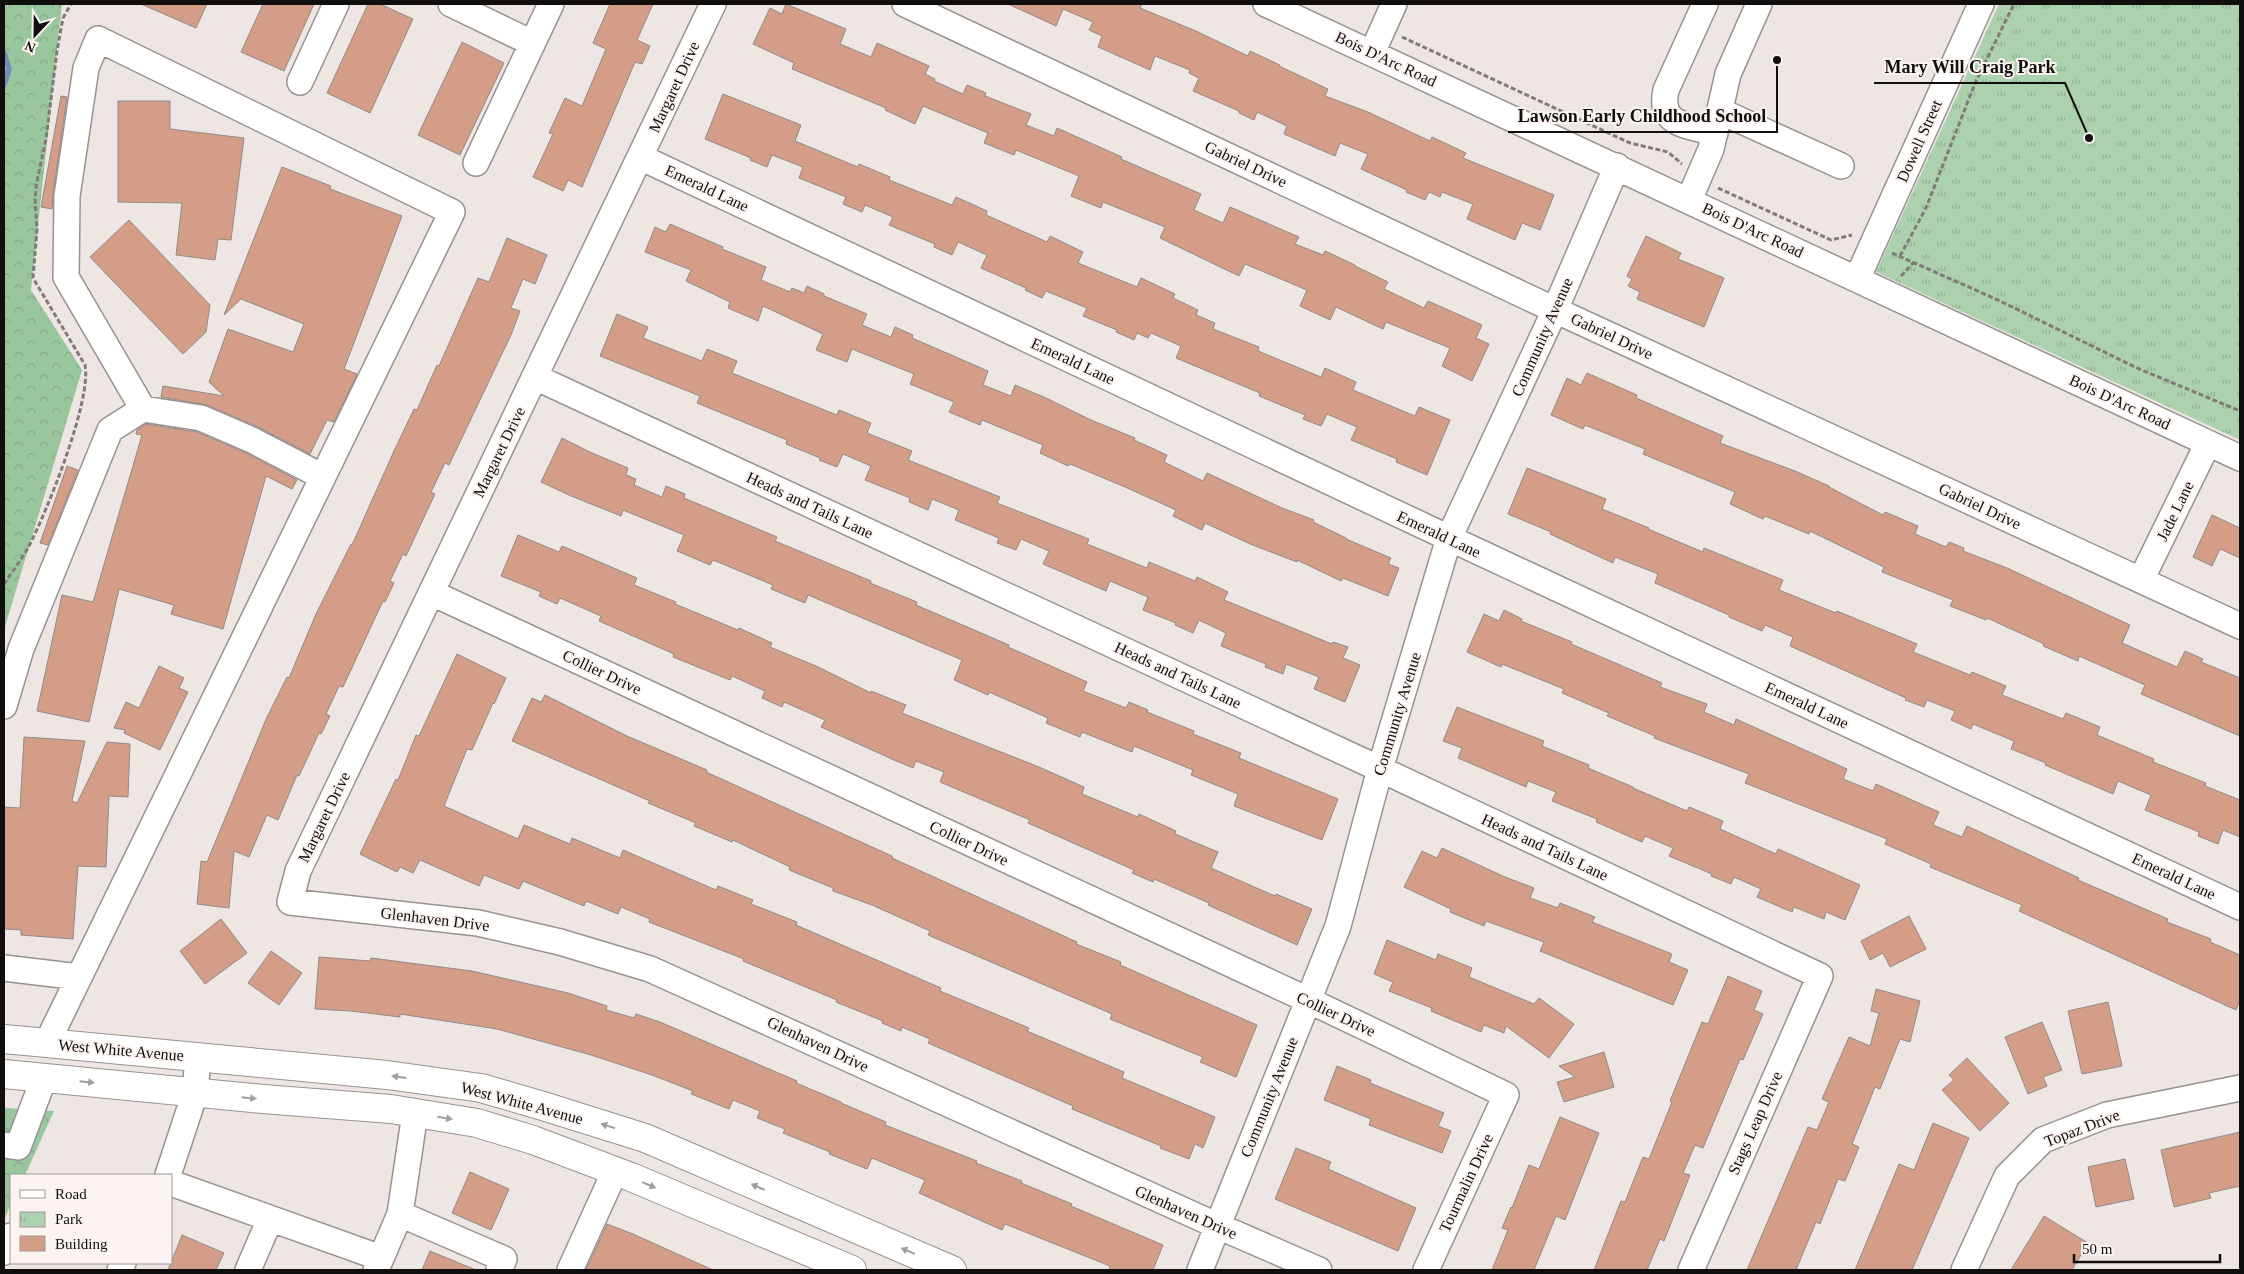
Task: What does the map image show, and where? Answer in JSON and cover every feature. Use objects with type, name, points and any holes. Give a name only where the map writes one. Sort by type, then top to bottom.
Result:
[{"type":"main road","name":"West White Avenue","points":[[4,1039],[386,1075],[481,1088],[645,1138],[952,1270]]},
{"type":"main road","points":[[44,1078],[47,1043]]},
{"type":"main road","name":"West White Avenue","points":[[4,1074],[391,1109],[477,1123],[533,1140],[615,1171],[852,1270]]},
{"type":"street","points":[[300,82],[336,4]]},
{"type":"street","points":[[451,4],[532,43]]},
{"type":"street","points":[[476,163],[550,4]]},
{"type":"street","name":"Margaret Drive","points":[[290,902],[298,871],[713,4]]},
{"type":"street","name":"Gabriel Drive","points":[[905,4],[1555,310],[2240,626]]},
{"type":"street","name":"Bois D'Arc Road","points":[[1266,4],[1617,166],[1694,189],[1857,279],[2240,458]]},
{"type":"street","points":[[1372,53],[1394,4]]},
{"type":"street","points":[[1705,4],[1666,90],[1663,103],[1667,115],[1677,122],[1717,122],[1841,166]]},
{"type":"street","points":[[1694,189],[1711,149],[1728,74],[1759,4]]},
{"type":"street","name":"Dowell Street","points":[[1857,279],[1981,4]]},
{"type":"street","points":[[47,1043],[452,212],[98,39],[86,68],[67,196],[66,277],[143,410]]},
{"type":"street","name":"Emerald Lane","points":[[640,157],[2240,907]]},
{"type":"street","name":"Community Avenue","points":[[1200,1270],[1338,926],[1380,769],[1450,538],[1555,310],[1617,166]]},
{"type":"street","name":"Heads and Tails Lane","points":[[535,377],[1380,769],[1820,976]]},
{"type":"street","points":[[4,706],[21,649],[110,430],[143,410],[201,418],[252,440],[323,477]]},
{"type":"street","name":"Jade Lane","points":[[2141,580],[2208,443]]},
{"type":"street","name":"Collier Drive","points":[[432,593],[1308,1000],[1506,1095]]},
{"type":"street","name":"Glenhaven Drive","points":[[290,902],[478,923],[560,942],[650,969],[1218,1226],[1320,1270]]},
{"type":"street","points":[[4,968],[79,977]]},
{"type":"street","name":"Stags Leap Drive","points":[[1691,1270],[1820,976]]},
{"type":"street","points":[[168,1174],[195,1092],[198,1057]]},
{"type":"street","points":[[4,1145],[18,1147],[44,1078]]},
{"type":"street","name":"Topaz Drive","points":[[1964,1270],[2007,1176],[2043,1140],[2107,1115],[2240,1088]]},
{"type":"street","name":"Tourmalin Drive","points":[[1426,1270],[1506,1095]]},
{"type":"street","points":[[172,1183],[270,1219],[378,1264],[400,1214],[415,1113]]},
{"type":"street","points":[[570,1270],[615,1171]]},
{"type":"street","points":[[400,1214],[504,1259],[499,1270]]},
{"type":"street","points":[[248,1270],[270,1219]]},
{"type":"street","points":[[4,1252],[10,1238]]},
{"type":"path","points":[[1900,256],[1926,208],[1976,81],[2014,4]]},
{"type":"path","points":[[1383,28],[1630,143],[1668,152],[1694,189],[1831,240],[1852,235]]},
{"type":"path","points":[[1891,253],[1998,300],[2137,368],[2240,411]]},
{"type":"path","points":[[1900,277],[1914,262]]},
{"type":"green space","points":[[4,4],[62,4],[31,290],[82,370],[4,630]]},
{"type":"green space","points":[[1999,4],[2240,4],[2240,440],[1876,272]]},
{"type":"green space","points":[[4,1108],[54,1111],[25,1174],[10,1174],[10,1206],[4,1220]]},
{"type":"building","points":[[141,4],[207,4],[196,28]]},
{"type":"building","points":[[263,4],[314,4],[284,71],[241,52]]},
{"type":"building","points":[[368,4],[380,4],[413,19],[370,113],[327,93]]},
{"type":"building","points":[[610,4],[653,4],[637,40],[650,46],[642,64],[635,62],[582,187],[568,180],[563,191],[533,177],[553,134],[549,133],[565,98],[582,106],[606,49],[593,43]]},
{"type":"building","points":[[786,4],[846,29],[840,44],[871,57],[877,43],[929,66],[925,74],[935,79],[934,81],[963,94],[967,85],[986,93],[985,96],[1031,114],[1026,125],[1054,136],[1057,128],[1122,157],[1121,159],[1201,194],[1194,210],[1223,223],[1230,207],[1299,237],[1295,244],[1323,255],[1325,251],[1388,282],[1384,289],[1424,308],[1428,301],[1482,325],[1476,338],[1489,344],[1472,381],[1442,366],[1450,348],[1386,322],[1383,329],[1336,307],[1330,320],[1300,306],[1307,290],[1245,264],[1239,276],[1160,238],[1165,227],[1103,202],[1101,208],[1071,196],[1079,176],[1016,150],[1014,155],[984,143],[988,133],[923,106],[915,124],[885,110],[886,108],[792,69],[794,63],[753,44],[770,8],[782,14]]},
{"type":"building","points":[[1008,4],[1142,4],[1140,8],[1196,31],[1248,56],[1250,51],[1328,89],[1325,96],[1368,112],[1430,141],[1432,137],[1466,153],[1463,158],[1554,195],[1540,230],[1522,223],[1515,240],[1467,219],[1473,204],[1442,192],[1440,197],[1429,192],[1425,200],[1361,169],[1368,154],[1340,143],[1335,156],[1284,134],[1287,126],[1257,112],[1254,120],[1239,113],[1239,111],[1193,91],[1199,78],[1189,73],[1190,70],[1155,56],[1150,70],[1098,47],[1102,36],[1089,30],[1093,22],[1063,9],[1056,26]]},
{"type":"building","points":[[462,42],[504,63],[460,155],[418,135]]},
{"type":"building","points":[[723,94],[801,125],[795,141],[858,167],[859,164],[890,177],[889,180],[952,205],[956,197],[987,211],[986,215],[1047,242],[1050,236],[1083,252],[1078,263],[1137,287],[1141,278],[1175,294],[1173,298],[1198,310],[1196,315],[1215,323],[1213,329],[1259,347],[1258,351],[1321,377],[1325,368],[1356,382],[1353,390],[1415,416],[1419,407],[1450,420],[1427,475],[1396,462],[1397,459],[1351,440],[1357,427],[1327,414],[1321,426],[1303,419],[1305,415],[1259,396],[1260,393],[1176,358],[1181,346],[1151,333],[1148,338],[1137,333],[1134,340],[1116,332],[1117,330],[1083,316],[1087,308],[1046,291],[1042,298],[1025,290],[1026,288],[981,268],[987,255],[958,242],[952,255],[934,247],[935,244],[889,225],[893,217],[865,205],[862,212],[843,204],[846,197],[799,178],[803,167],[772,155],[767,167],[750,160],[751,158],[705,139]]},
{"type":"building","points":[[61,96],[67,97],[52,209],[41,207]]},
{"type":"building","points":[[118,101],[170,101],[170,129],[244,138],[231,240],[218,239],[215,260],[176,255],[182,203],[118,202]]},
{"type":"building","points":[[282,167],[331,186],[330,189],[402,216],[344,369],[357,374],[334,422],[327,420],[310,454],[258,427],[207,405],[161,397],[163,386],[224,396],[209,382],[228,329],[293,352],[304,324],[241,299],[224,315]]},
{"type":"building","points":[[129,220],[210,305],[206,332],[183,354],[90,257]]},
{"type":"building","points":[[670,224],[723,247],[722,249],[766,267],[761,280],[790,292],[792,288],[804,293],[807,286],[824,294],[824,296],[867,314],[862,325],[891,337],[895,327],[913,335],[912,338],[988,371],[983,385],[1011,396],[1015,385],[1046,398],[1091,420],[1135,438],[1134,440],[1167,455],[1164,462],[1203,481],[1207,473],[1282,508],[1314,520],[1313,522],[1346,539],[1391,558],[1388,564],[1399,568],[1388,596],[1343,578],[1341,581],[1297,560],[1297,562],[1250,544],[1205,523],[1202,530],[1173,516],[1176,510],[1040,453],[1043,445],[982,420],[980,425],[949,412],[954,402],[910,384],[914,374],[852,349],[847,362],[816,350],[823,334],[763,306],[758,321],[728,308],[730,302],[686,281],[691,270],[645,252],[655,227],[666,232]]},
{"type":"building","points":[[1646,236],[1681,253],[1678,259],[1724,278],[1704,327],[1637,299],[1640,292],[1628,286],[1632,279],[1627,276]]},
{"type":"building","points":[[507,238],[547,255],[535,284],[523,279],[511,308],[520,311],[511,335],[449,465],[445,463],[431,492],[435,494],[406,556],[403,554],[390,581],[394,583],[385,602],[383,601],[343,687],[339,686],[326,714],[330,716],[321,734],[319,733],[299,776],[297,775],[278,820],[267,815],[249,857],[234,851],[229,908],[197,904],[201,861],[207,862],[267,717],[287,677],[289,678],[316,614],[352,545],[414,409],[417,410],[437,365],[439,366],[478,278],[489,282]]},
{"type":"building","points":[[617,314],[648,327],[643,338],[702,361],[707,349],[737,361],[732,373],[837,415],[839,410],[871,423],[867,433],[912,451],[908,460],[1000,497],[997,503],[1089,539],[1087,544],[1147,568],[1149,562],[1195,581],[1197,577],[1228,592],[1224,600],[1332,644],[1333,642],[1348,647],[1343,658],[1360,665],[1345,702],[1314,689],[1319,677],[1286,664],[1283,674],[1265,667],[1266,664],[1221,646],[1226,633],[1199,620],[1193,633],[1175,625],[1176,623],[1143,610],[1148,597],[1110,581],[1106,591],[1043,564],[1049,551],[1021,539],[1016,550],[997,543],[999,538],[955,520],[959,510],[932,499],[928,510],[909,502],[910,498],[865,480],[871,466],[843,454],[837,467],[819,460],[820,458],[786,444],[787,440],[697,403],[700,396],[600,356]]},
{"type":"building","points":[[1587,373],[1637,395],[1636,398],[1723,436],[1720,443],[1829,486],[1883,515],[1885,512],[1918,526],[1915,534],[1946,547],[1949,542],[1964,548],[1963,551],[2007,568],[2130,625],[2122,643],[2177,667],[2185,651],[2203,659],[2201,662],[2240,678],[2240,736],[2141,694],[2145,685],[2079,656],[2078,661],[1987,618],[1986,620],[1950,606],[1953,600],[1882,572],[1884,567],[1810,531],[1809,534],[1765,516],[1763,519],[1730,504],[1735,492],[1643,454],[1645,449],[1585,425],[1583,429],[1551,415],[1567,378],[1581,385]]},
{"type":"building","points":[[146,424],[197,432],[246,453],[297,480],[292,489],[266,476],[223,629],[171,614],[174,605],[119,589],[89,722],[37,711],[62,595],[93,602],[142,435],[136,434],[137,430]]},
{"type":"building","points":[[562,438],[628,468],[626,475],[636,479],[634,485],[662,497],[666,486],[685,494],[684,498],[777,537],[775,541],[871,581],[870,583],[917,602],[916,605],[1009,645],[1008,647],[1087,682],[1083,691],[1126,708],[1129,702],[1148,710],[1147,712],[1194,731],[1193,734],[1241,753],[1239,758],[1338,799],[1322,840],[1234,806],[1238,794],[1191,775],[1193,770],[1134,746],[1132,752],[1082,732],[1080,737],[1046,723],[1048,718],[989,692],[988,695],[954,680],[962,660],[808,595],[805,603],[771,589],[773,585],[713,560],[710,565],[677,551],[684,535],[623,510],[621,516],[541,482]]},
{"type":"building","points":[[67,466],[78,470],[48,545],[40,543]]},
{"type":"building","points":[[1527,468],[1606,499],[1602,509],[1703,552],[1704,548],[1783,580],[1779,590],[1836,613],[1837,611],[1917,644],[1913,652],[1970,675],[1972,672],[2006,686],[2002,695],[2063,719],[2066,713],[2100,727],[2097,735],[2154,759],[2153,762],[2206,783],[2205,786],[2240,800],[2240,837],[2223,830],[2218,844],[2198,836],[2199,832],[2145,810],[2151,795],[2118,781],[2113,794],[2045,765],[2046,763],[2011,749],[2014,741],[1973,724],[1971,729],[1951,720],[1955,711],[1927,700],[1924,707],[1905,700],[1906,698],[1790,646],[1793,637],[1765,625],[1762,631],[1729,617],[1729,615],[1655,583],[1658,574],[1615,557],[1613,563],[1550,534],[1551,532],[1508,514]]},
{"type":"building","points":[[2212,515],[2240,528],[2240,558],[2220,549],[2212,566],[2193,557]]},
{"type":"building","points":[[518,535],[559,552],[562,546],[637,578],[634,585],[676,602],[675,604],[738,630],[739,628],[772,643],[770,647],[816,666],[871,693],[871,691],[906,705],[902,713],[1039,767],[1084,787],[1082,794],[1138,817],[1139,814],[1176,831],[1175,834],[1218,852],[1211,868],[1275,896],[1276,894],[1312,909],[1297,945],[1154,879],[1153,882],[1132,873],[1134,870],[1028,823],[1030,820],[940,782],[944,772],[916,761],[913,768],[894,760],[821,727],[825,720],[784,702],[782,707],[762,698],[765,691],[732,676],[730,680],[673,657],[674,654],[599,621],[601,616],[560,598],[557,604],[539,596],[541,592],[501,576]]},
{"type":"building","points":[[1504,610],[1522,619],[1521,621],[1662,683],[1660,687],[1707,704],[1704,712],[1734,725],[1736,719],[1847,769],[1843,779],[1873,791],[1876,784],[1939,812],[1933,825],[1962,837],[1967,826],[2079,878],[2078,880],[2168,919],[2167,922],[2211,939],[2210,942],[2240,955],[2240,1000],[2236,1010],[2019,911],[2022,905],[1930,867],[1931,864],[1885,844],[1887,839],[1745,783],[1749,774],[1654,738],[1655,736],[1607,716],[1609,713],[1562,693],[1564,689],[1502,664],[1501,667],[1467,652],[1484,614],[1499,621]]},
{"type":"building","points":[[457,654],[506,678],[472,750],[467,749],[444,806],[518,839],[524,825],[570,844],[572,838],[620,858],[623,850],[716,890],[718,886],[753,900],[751,904],[797,922],[796,925],[941,988],[940,991],[1029,1028],[1027,1031],[1124,1072],[1122,1078],[1215,1117],[1203,1148],[1195,1144],[1189,1159],[1160,1148],[1161,1146],[1072,1109],[1073,1106],[928,1043],[930,1039],[902,1027],[901,1031],[882,1023],[883,1021],[836,1002],[837,1000],[743,961],[744,959],[649,922],[650,919],[621,907],[618,914],[586,901],[584,906],[523,881],[519,889],[484,875],[479,886],[420,860],[413,873],[400,867],[397,872],[360,854],[396,779],[398,780],[416,735],[419,736]]},
{"type":"building","points":[[159,666],[184,678],[179,688],[188,692],[160,750],[124,733],[125,730],[114,728],[126,702],[139,708]]},
{"type":"building","points":[[545,695],[627,736],[707,770],[706,772],[1077,942],[1076,944],[1121,962],[1120,965],[1257,1025],[1236,1077],[1200,1062],[1203,1057],[1110,1019],[1112,1014],[928,935],[930,931],[872,905],[833,891],[833,888],[789,870],[790,867],[733,840],[732,842],[694,826],[696,823],[648,803],[650,801],[512,741],[532,698],[541,702]]},
{"type":"building","points":[[1457,707],[1544,741],[1542,746],[1589,765],[1588,768],[1633,788],[1687,811],[1689,807],[1723,821],[1720,829],[1776,854],[1778,849],[1860,885],[1845,920],[1826,912],[1824,919],[1794,907],[1792,912],[1757,897],[1761,889],[1734,877],[1731,884],[1669,856],[1673,848],[1645,836],[1642,842],[1596,822],[1597,819],[1552,801],[1556,792],[1528,781],[1526,787],[1458,758],[1462,748],[1443,741]]},
{"type":"building","points":[[24,737],[85,741],[72,801],[77,803],[107,742],[130,744],[128,797],[109,796],[106,867],[78,866],[73,939],[21,935],[21,930],[4,929],[4,807],[20,808]]},
{"type":"building","points":[[1442,848],[1534,888],[1530,898],[1558,908],[1560,903],[1595,917],[1592,922],[1672,954],[1669,962],[1688,970],[1673,1005],[1540,951],[1544,942],[1486,921],[1484,926],[1450,912],[1451,909],[1404,887],[1422,851],[1437,858]]},
{"type":"building","points":[[1909,916],[1926,949],[1890,967],[1883,953],[1870,960],[1861,941]]},
{"type":"building","points":[[221,919],[247,953],[205,984],[180,951]]},
{"type":"building","points":[[1387,940],[1436,960],[1438,954],[1472,968],[1469,977],[1534,1004],[1539,998],[1574,1024],[1549,1058],[1506,1026],[1504,1033],[1484,1025],[1481,1032],[1431,1011],[1432,1008],[1389,991],[1393,982],[1374,974]]},
{"type":"building","points":[[271,951],[302,973],[279,1005],[248,983]]},
{"type":"building","points":[[319,957],[370,961],[371,958],[472,971],[568,993],[607,1006],[606,1010],[634,1018],[636,1014],[660,1022],[797,1081],[796,1083],[886,1122],[885,1125],[977,1161],[976,1163],[1022,1181],[1021,1183],[1072,1204],[1071,1206],[1163,1245],[1153,1270],[1109,1270],[1110,1266],[1005,1224],[1002,1230],[919,1193],[925,1180],[872,1158],[867,1169],[829,1154],[830,1152],[783,1133],[785,1129],[757,1118],[760,1111],[733,1100],[729,1109],[691,1094],[693,1091],[652,1075],[591,1055],[497,1029],[400,1014],[400,1017],[315,1009]]},
{"type":"building","points":[[1728,976],[1762,991],[1754,1010],[1763,1014],[1743,1060],[1740,1059],[1703,1148],[1695,1145],[1683,1173],[1690,1175],[1664,1241],[1660,1239],[1647,1270],[1594,1270],[1621,1201],[1625,1202],[1643,1157],[1649,1159],[1702,1022],[1708,1024]]},
{"type":"building","points":[[1876,989],[1920,1001],[1910,1042],[1900,1039],[1880,1089],[1875,1087],[1852,1144],[1859,1147],[1845,1181],[1838,1179],[1820,1224],[1816,1222],[1796,1270],[1747,1270],[1808,1127],[1817,1130],[1829,1102],[1822,1099],[1849,1037],[1870,1046],[1879,1013],[1871,1011]]},
{"type":"building","points":[[2108,1002],[2122,1066],[2082,1074],[2068,1011]]},
{"type":"building","points":[[2042,1022],[2062,1070],[2043,1077],[2047,1086],[2028,1094],[2005,1037]]},
{"type":"building","points":[[1604,1052],[1614,1087],[1564,1102],[1557,1082],[1575,1077],[1559,1066]]},
{"type":"building","points":[[1967,1058],[2009,1103],[1980,1131],[1942,1090],[1954,1080],[1949,1075]]},
{"type":"building","points":[[1337,1066],[1371,1080],[1370,1083],[1444,1113],[1438,1126],[1451,1131],[1442,1153],[1369,1125],[1371,1119],[1324,1100]]},
{"type":"building","points":[[1560,1117],[1599,1133],[1565,1220],[1556,1216],[1534,1270],[1492,1270],[1508,1230],[1502,1228],[1529,1165],[1539,1169]]},
{"type":"building","points":[[1933,1123],[1969,1138],[1912,1270],[1855,1270],[1899,1164],[1914,1170]]},
{"type":"building","points":[[2240,1132],[2240,1186],[2209,1193],[2211,1198],[2174,1207],[2161,1150]]},
{"type":"building","points":[[1296,1148],[1331,1162],[1328,1169],[1416,1208],[1398,1251],[1275,1199]]},
{"type":"building","points":[[2125,1159],[2134,1199],[2096,1207],[2088,1167]]},
{"type":"building","points":[[470,1172],[509,1189],[491,1230],[452,1213]]},
{"type":"building","points":[[2044,1216],[2088,1243],[2072,1270],[2011,1270]]},
{"type":"building","points":[[607,1224],[633,1234],[713,1270],[586,1270]]},
{"type":"building","points":[[182,1235],[224,1253],[216,1270],[168,1270]]},
{"type":"building","points":[[430,1251],[476,1270],[422,1270]]},
{"type":"waterway","points":[[4,53],[9,69],[4,85]]},
{"type":"place","name":"Lawson Early Childhood School","points":[[1777,60]]},
{"type":"place","name":"Mary Will Craig Park","points":[[2089,138]]}]
